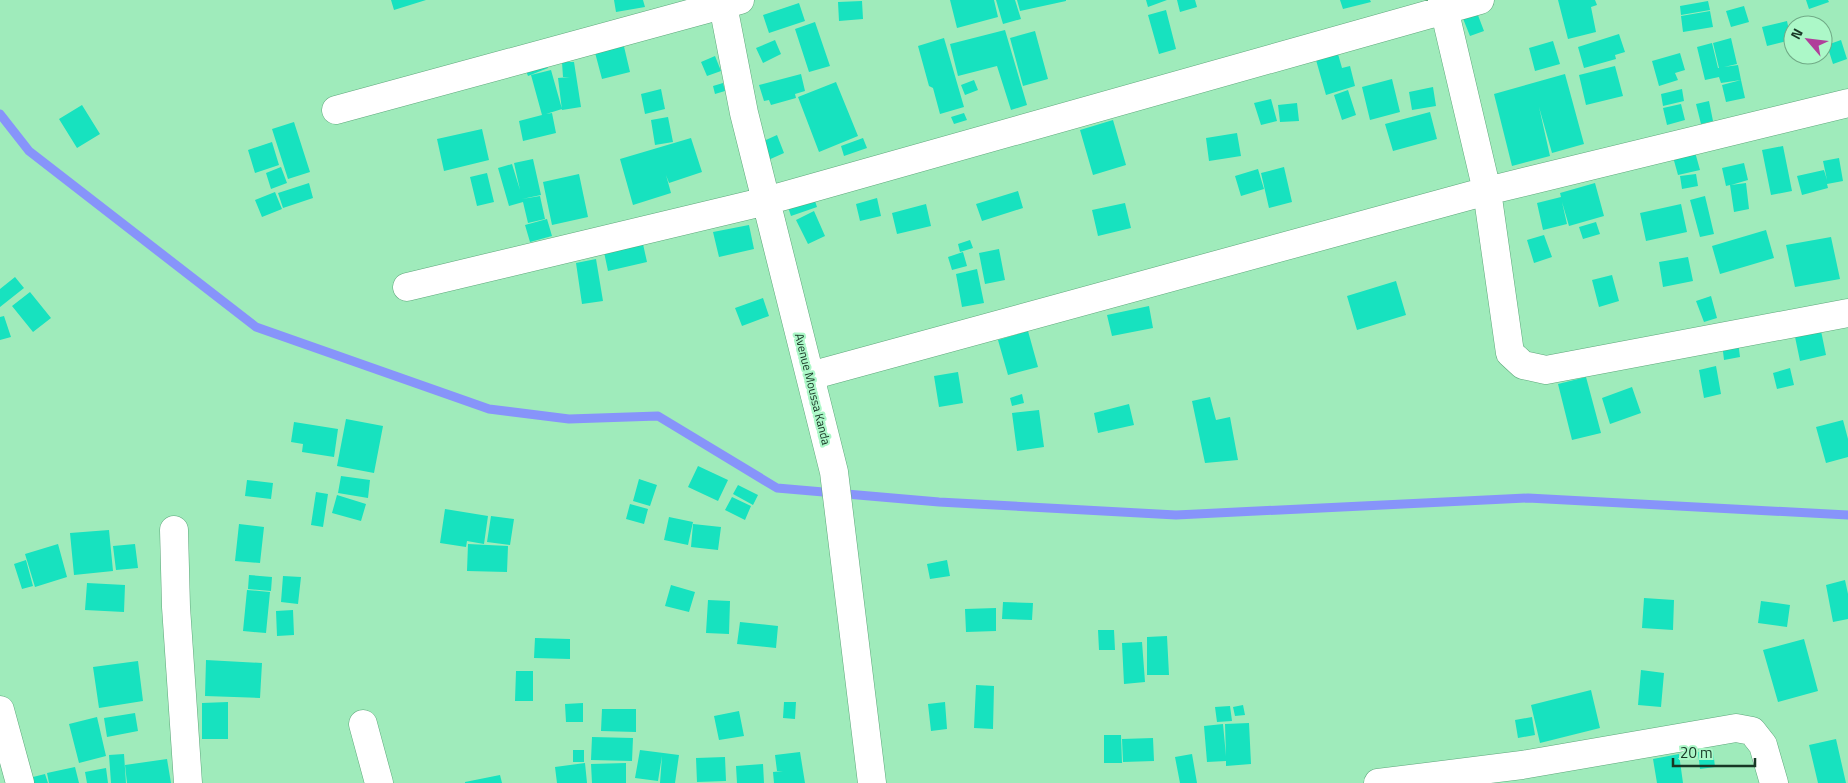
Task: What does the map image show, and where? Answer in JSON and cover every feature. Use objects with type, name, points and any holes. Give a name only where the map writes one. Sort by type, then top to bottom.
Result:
[{"type":"street","points":[[407,286],[766,201],[1443,5],[1480,0]]},
{"type":"street","points":[[336,110],[728,2]]},
{"type":"street","name":"Avenue Moussa Kanda","points":[[728,2],[744,113],[834,472],[872,783]]},
{"type":"street","points":[[1443,5],[1487,190],[1510,353],[1523,365],[1546,370],[1848,312]]},
{"type":"street","points":[[810,376],[1487,190],[1848,103]]},
{"type":"street","points":[[174,530],[176,608],[188,783]]},
{"type":"street","points":[[0,710],[20,783]]},
{"type":"street","points":[[363,724],[379,783]]},
{"type":"street","points":[[1378,783],[1522,765],[1736,728],[1752,731],[1763,744],[1774,783]]},
{"type":"building","points":[[391,0],[426,0],[394,10]]},
{"type":"building","points":[[614,0],[643,0],[645,7],[616,12]]},
{"type":"building","points":[[950,0],[994,0],[998,17],[957,28]]},
{"type":"building","points":[[996,0],[1015,0],[1021,19],[1003,24]]},
{"type":"building","points":[[1017,0],[1066,0],[1066,1],[1020,11]]},
{"type":"building","points":[[1146,0],[1167,0],[1148,7]]},
{"type":"building","points":[[1177,0],[1195,0],[1197,7],[1180,12]]},
{"type":"building","points":[[1340,0],[1370,0],[1371,2],[1343,9]]},
{"type":"building","points":[[1558,0],[1595,0],[1597,5],[1591,7],[1596,32],[1568,39]]},
{"type":"building","points":[[1806,0],[1828,0],[1829,2],[1809,9]]},
{"type":"building","points":[[862,1],[863,19],[839,21],[838,2]]},
{"type":"building","points":[[1708,1],[1710,10],[1681,15],[1680,6]]},
{"type":"building","points":[[799,3],[805,21],[769,33],[763,15]]},
{"type":"building","points":[[1744,6],[1749,22],[1731,27],[1726,11]]},
{"type":"building","points":[[1166,10],[1176,49],[1159,54],[1148,15]]},
{"type":"building","points":[[1476,10],[1484,31],[1470,36],[1462,16]]},
{"type":"building","points":[[1710,11],[1713,27],[1683,32],[1681,16]]},
{"type":"building","points":[[815,22],[830,66],[809,72],[795,29]]},
{"type":"building","points":[[1783,22],[1783,42],[1767,46],[1762,27]]},
{"type":"building","points":[[1005,30],[1027,105],[1011,110],[997,66],[958,76],[950,44]]},
{"type":"building","points":[[1035,31],[1048,79],[1023,86],[1010,38]]},
{"type":"building","points":[[1619,34],[1625,52],[1615,55],[1616,59],[1584,68],[1578,47]]},
{"type":"building","points":[[622,38],[630,72],[602,79],[593,45]]},
{"type":"building","points":[[944,38],[964,107],[940,114],[933,88],[929,86],[918,46]]},
{"type":"building","points":[[1731,38],[1737,64],[1724,67],[1738,65],[1741,80],[1721,83],[1719,77],[1705,80],[1697,47],[1712,43],[1719,68],[1713,43]]},
{"type":"building","points":[[775,40],[781,54],[763,63],[756,48]]},
{"type":"building","points":[[1841,40],[1847,59],[1833,64],[1833,43]]},
{"type":"building","points":[[1553,41],[1560,64],[1535,71],[1529,48]]},
{"type":"building","points":[[1680,53],[1685,70],[1675,73],[1678,80],[1659,86],[1652,61]]},
{"type":"building","points":[[1338,54],[1342,68],[1350,66],[1355,86],[1326,95],[1316,60]]},
{"type":"building","points":[[543,56],[548,68],[528,76],[523,63]]},
{"type":"building","points":[[715,56],[721,71],[707,76],[701,62]]},
{"type":"building","points":[[562,62],[574,62],[581,107],[562,110],[558,78],[570,77],[563,77]]},
{"type":"building","points":[[1615,66],[1623,96],[1586,105],[1579,75]]},
{"type":"building","points":[[551,70],[562,109],[546,114],[552,113],[556,133],[523,141],[519,121],[542,115],[531,75]]},
{"type":"building","points":[[801,74],[805,91],[795,94],[796,98],[771,105],[769,100],[764,101],[759,85]]},
{"type":"building","points":[[1565,74],[1584,144],[1552,153],[1539,107],[1550,156],[1512,166],[1494,94]]},
{"type":"building","points":[[1392,79],[1400,112],[1370,120],[1362,87]]},
{"type":"building","points":[[974,80],[978,90],[965,95],[961,85]]},
{"type":"building","points":[[1741,80],[1745,98],[1726,102],[1722,85]]},
{"type":"building","points":[[836,82],[858,136],[819,152],[798,97]]},
{"type":"building","points":[[723,83],[725,91],[715,94],[713,86]]},
{"type":"building","points":[[1433,87],[1436,106],[1412,110],[1409,92]]},
{"type":"building","points":[[661,89],[665,109],[645,114],[641,94]]},
{"type":"building","points":[[1682,89],[1684,101],[1663,106],[1661,94]]},
{"type":"building","points":[[1348,90],[1356,115],[1342,120],[1334,95]]},
{"type":"building","points":[[1271,99],[1277,121],[1261,125],[1254,103]]},
{"type":"building","points":[[1709,101],[1713,121],[1701,124],[1696,104]]},
{"type":"building","points":[[1297,103],[1299,121],[1280,122],[1278,105]]},
{"type":"building","points":[[1681,104],[1685,120],[1667,125],[1663,108]]},
{"type":"building","points":[[82,105],[100,134],[77,148],[59,119]]},
{"type":"building","points":[[1430,112],[1437,139],[1393,151],[1385,124]]},
{"type":"building","points":[[964,113],[967,120],[954,124],[951,117]]},
{"type":"building","points":[[668,117],[673,142],[655,145],[651,120]]},
{"type":"building","points":[[1113,120],[1126,165],[1093,175],[1080,130]]},
{"type":"building","points":[[294,122],[310,172],[288,179],[272,129]]},
{"type":"building","points":[[482,129],[489,160],[444,171],[437,139]]},
{"type":"building","points":[[1237,133],[1241,156],[1209,161],[1206,138]]},
{"type":"building","points":[[777,135],[784,153],[766,161],[759,143]]},
{"type":"building","points":[[691,138],[702,172],[669,183],[666,175],[671,193],[633,205],[620,159]]},
{"type":"building","points":[[863,138],[867,148],[844,156],[841,146]]},
{"type":"building","points":[[272,142],[279,165],[255,173],[248,150]]},
{"type":"building","points":[[1783,146],[1792,191],[1771,195],[1762,150]]},
{"type":"building","points":[[1695,152],[1700,170],[1678,175],[1673,157]]},
{"type":"building","points":[[1839,158],[1843,181],[1827,184],[1828,188],[1802,195],[1797,176],[1824,170],[1827,180],[1823,161]]},
{"type":"building","points":[[533,159],[541,195],[522,199],[540,196],[545,219],[528,223],[523,202],[509,206],[498,168],[512,164],[520,190],[514,163]]},
{"type":"building","points":[[1744,163],[1748,180],[1731,185],[1746,183],[1749,209],[1734,212],[1730,185],[1726,186],[1722,168]]},
{"type":"building","points":[[281,167],[287,183],[271,189],[266,173]]},
{"type":"building","points":[[1284,167],[1292,202],[1269,208],[1261,173]]},
{"type":"building","points":[[1258,169],[1264,189],[1241,196],[1235,176]]},
{"type":"building","points":[[487,173],[494,202],[477,206],[470,177]]},
{"type":"building","points":[[579,174],[588,217],[552,225],[543,182]]},
{"type":"building","points":[[1696,174],[1698,186],[1682,189],[1680,176]]},
{"type":"building","points":[[309,183],[313,198],[283,208],[278,193]]},
{"type":"building","points":[[1595,183],[1604,216],[1569,226],[1562,202],[1567,224],[1543,230],[1537,203],[1561,197],[1560,193]]},
{"type":"building","points":[[811,189],[817,207],[791,216],[785,198]]},
{"type":"building","points":[[1018,191],[1023,208],[982,221],[976,204]]},
{"type":"building","points":[[275,192],[282,209],[262,217],[255,200]]},
{"type":"building","points":[[1705,196],[1714,234],[1700,237],[1690,200]]},
{"type":"building","points":[[877,198],[881,216],[860,221],[856,204]]},
{"type":"building","points":[[1125,203],[1131,228],[1098,236],[1092,210]]},
{"type":"building","points":[[926,204],[931,226],[897,234],[892,213]]},
{"type":"building","points":[[1681,204],[1687,232],[1646,241],[1640,213]]},
{"type":"building","points":[[814,211],[825,236],[808,244],[796,220]]},
{"type":"building","points":[[547,219],[552,236],[530,242],[525,225]]},
{"type":"building","points":[[1596,222],[1600,234],[1583,239],[1579,227]]},
{"type":"building","points":[[749,225],[754,249],[719,257],[713,232]]},
{"type":"building","points":[[1766,230],[1774,258],[1720,274],[1712,246]]},
{"type":"building","points":[[1544,235],[1552,257],[1534,263],[1527,240]]},
{"type":"building","points":[[1831,237],[1840,279],[1795,287],[1786,245]]},
{"type":"building","points":[[970,240],[973,248],[960,252],[958,244]]},
{"type":"building","points":[[643,244],[647,262],[608,271],[604,252]]},
{"type":"building","points":[[999,249],[1005,280],[985,284],[979,253]]},
{"type":"building","points":[[963,252],[967,266],[952,270],[948,257]]},
{"type":"building","points":[[1688,257],[1693,281],[1663,287],[1659,262]]},
{"type":"building","points":[[596,259],[603,301],[582,304],[576,263]]},
{"type":"building","points":[[977,269],[984,303],[962,307],[956,274]]},
{"type":"building","points":[[1612,275],[1619,301],[1599,307],[1592,280]]},
{"type":"building","points":[[15,277],[24,288],[0,307],[0,289]]},
{"type":"building","points":[[1396,281],[1406,315],[1357,330],[1347,296]]},
{"type":"building","points":[[30,292],[51,318],[33,332],[12,306]]},
{"type":"building","points":[[1711,296],[1717,318],[1704,322],[1696,301]]},
{"type":"building","points":[[763,298],[769,316],[742,326],[735,308]]},
{"type":"building","points":[[1149,306],[1153,328],[1112,336],[1107,315]]},
{"type":"building","points":[[4,316],[11,337],[0,340],[0,317]]},
{"type":"building","points":[[1820,326],[1826,355],[1800,361],[1794,332]]},
{"type":"building","points":[[1028,331],[1038,367],[1008,375],[998,340]]},
{"type":"building","points":[[1738,341],[1740,357],[1724,360],[1722,343]]},
{"type":"building","points":[[1716,366],[1721,394],[1704,398],[1699,370]]},
{"type":"building","points":[[1790,368],[1794,385],[1777,389],[1773,373]]},
{"type":"building","points":[[958,372],[963,403],[939,407],[934,376]]},
{"type":"building","points":[[1586,377],[1601,433],[1572,440],[1558,384]]},
{"type":"building","points":[[1632,387],[1641,413],[1610,424],[1602,398]]},
{"type":"building","points":[[1022,394],[1024,403],[1012,406],[1010,398]]},
{"type":"building","points":[[1210,397],[1216,420],[1230,417],[1238,460],[1205,463],[1192,401]]},
{"type":"building","points":[[1129,404],[1134,425],[1098,433],[1094,413]]},
{"type":"building","points":[[1039,410],[1044,447],[1017,451],[1012,413]]},
{"type":"building","points":[[346,419],[383,426],[374,473],[337,466]]},
{"type":"building","points":[[1843,420],[1848,439],[1848,457],[1826,463],[1816,427]]},
{"type":"building","points":[[294,422],[338,429],[334,457],[302,452],[303,444],[291,442]]},
{"type":"building","points":[[698,466],[728,480],[718,501],[688,487]]},
{"type":"building","points":[[341,476],[370,480],[368,498],[338,493]]},
{"type":"building","points":[[639,479],[657,485],[650,506],[633,501]]},
{"type":"building","points":[[247,480],[273,483],[271,499],[245,496]]},
{"type":"building","points":[[738,485],[758,495],[753,505],[733,494]]},
{"type":"building","points":[[316,492],[328,494],[323,527],[311,525]]},
{"type":"building","points":[[337,495],[366,504],[361,521],[332,513]]},
{"type":"building","points":[[732,497],[751,506],[745,520],[725,510]]},
{"type":"building","points":[[630,504],[648,509],[644,524],[626,519]]},
{"type":"building","points":[[445,509],[488,516],[484,544],[467,541],[466,547],[440,543]]},
{"type":"building","points":[[491,516],[514,519],[510,545],[487,542]]},
{"type":"building","points":[[669,517],[693,522],[688,545],[664,540]]},
{"type":"building","points":[[239,524],[264,527],[260,563],[235,561]]},
{"type":"building","points":[[693,524],[721,527],[718,550],[691,547]]},
{"type":"building","points":[[109,530],[113,571],[74,575],[70,533]]},
{"type":"building","points":[[58,544],[67,577],[35,587],[25,554]]},
{"type":"building","points":[[135,544],[138,568],[116,570],[113,546]]},
{"type":"building","points":[[468,544],[508,546],[507,572],[467,571]]},
{"type":"building","points":[[26,560],[33,586],[22,589],[14,564]]},
{"type":"building","points":[[947,560],[950,576],[930,579],[927,564]]},
{"type":"building","points":[[249,575],[272,577],[271,591],[248,589]]},
{"type":"building","points":[[283,576],[301,577],[298,604],[281,602]]},
{"type":"building","points":[[1845,580],[1848,594],[1848,619],[1833,622],[1826,585]]},
{"type":"building","points":[[87,583],[125,585],[124,612],[85,610]]},
{"type":"building","points":[[671,585],[695,592],[689,612],[665,606]]},
{"type":"building","points":[[247,590],[270,592],[266,633],[243,631]]},
{"type":"building","points":[[1644,598],[1674,600],[1673,630],[1642,628]]},
{"type":"building","points":[[708,600],[730,601],[729,634],[706,633]]},
{"type":"building","points":[[1761,601],[1790,605],[1787,627],[1758,623]]},
{"type":"building","points":[[1003,602],[1033,603],[1032,620],[1002,619]]},
{"type":"building","points":[[996,608],[996,631],[966,632],[965,609]]},
{"type":"building","points":[[293,610],[294,635],[277,636],[276,611]]},
{"type":"building","points":[[740,622],[778,626],[776,648],[737,644]]},
{"type":"building","points":[[1098,630],[1114,630],[1115,650],[1099,650]]},
{"type":"building","points":[[1167,636],[1169,675],[1147,675],[1147,637]]},
{"type":"building","points":[[535,638],[570,639],[570,659],[534,658]]},
{"type":"building","points":[[1804,639],[1818,691],[1778,702],[1763,650]]},
{"type":"building","points":[[1142,642],[1145,682],[1124,684],[1122,643]]},
{"type":"building","points":[[206,660],[262,663],[260,698],[205,696]]},
{"type":"building","points":[[138,661],[143,701],[99,708],[93,667]]},
{"type":"building","points":[[1641,670],[1664,673],[1661,707],[1638,705]]},
{"type":"building","points":[[516,671],[533,671],[533,701],[515,701]]},
{"type":"building","points":[[976,685],[994,686],[993,729],[974,728]]},
{"type":"building","points":[[1591,690],[1600,728],[1540,743],[1531,705]]},
{"type":"building","points":[[228,702],[228,739],[202,739],[202,703]]},
{"type":"building","points":[[784,702],[796,702],[795,719],[783,718]]},
{"type":"building","points":[[945,702],[947,729],[931,731],[928,704]]},
{"type":"building","points":[[583,703],[583,722],[566,722],[565,704]]},
{"type":"building","points":[[1243,705],[1245,715],[1235,716],[1233,707]]},
{"type":"building","points":[[1230,706],[1232,721],[1217,722],[1215,707]]},
{"type":"building","points":[[602,709],[636,709],[636,732],[601,731]]},
{"type":"building","points":[[739,711],[744,736],[719,740],[714,716]]},
{"type":"building","points":[[135,713],[138,731],[107,737],[104,718]]},
{"type":"building","points":[[97,717],[106,756],[79,763],[69,724]]},
{"type":"building","points":[[1532,717],[1535,735],[1518,738],[1515,720]]},
{"type":"building","points":[[1249,723],[1251,764],[1226,766],[1226,761],[1207,762],[1204,726],[1223,724],[1226,756],[1225,724]]},
{"type":"building","points":[[1104,735],[1121,735],[1122,763],[1104,763]]},
{"type":"building","points":[[592,737],[633,738],[632,761],[591,760]]},
{"type":"building","points":[[1153,738],[1154,761],[1123,762],[1122,739]]},
{"type":"building","points":[[1836,739],[1846,783],[1818,783],[1809,745]]},
{"type":"building","points":[[573,750],[584,750],[584,762],[573,762]]},
{"type":"building","points":[[640,750],[679,755],[675,783],[660,783],[662,756],[658,781],[635,778]]},
{"type":"building","points":[[1713,750],[1715,767],[1700,769],[1698,752]]},
{"type":"building","points":[[800,752],[805,783],[774,783],[773,772],[783,771],[777,771],[775,755]]},
{"type":"building","points":[[124,754],[126,783],[111,783],[109,755]]},
{"type":"building","points":[[1192,754],[1197,783],[1180,783],[1175,757]]},
{"type":"building","points":[[1679,754],[1683,783],[1657,783],[1653,759]]},
{"type":"building","points":[[725,757],[726,781],[697,782],[696,758]]},
{"type":"building","points":[[167,759],[171,783],[127,783],[125,765]]},
{"type":"building","points":[[585,763],[587,783],[557,783],[555,767]]},
{"type":"building","points":[[626,763],[626,783],[592,783],[591,764]]},
{"type":"building","points":[[763,764],[764,783],[737,783],[736,766]]},
{"type":"building","points":[[75,767],[79,783],[49,783],[47,773]]},
{"type":"building","points":[[106,768],[108,783],[87,783],[85,772]]},
{"type":"building","points":[[45,774],[48,783],[34,783],[33,777]]},
{"type":"building","points":[[500,775],[502,783],[465,783],[465,782]]},
{"type":"waterway","points":[[0,114],[29,151],[256,327],[489,409],[569,419],[658,416],[777,488],[939,502],[1176,515],[1528,498],[1848,515]]}]
